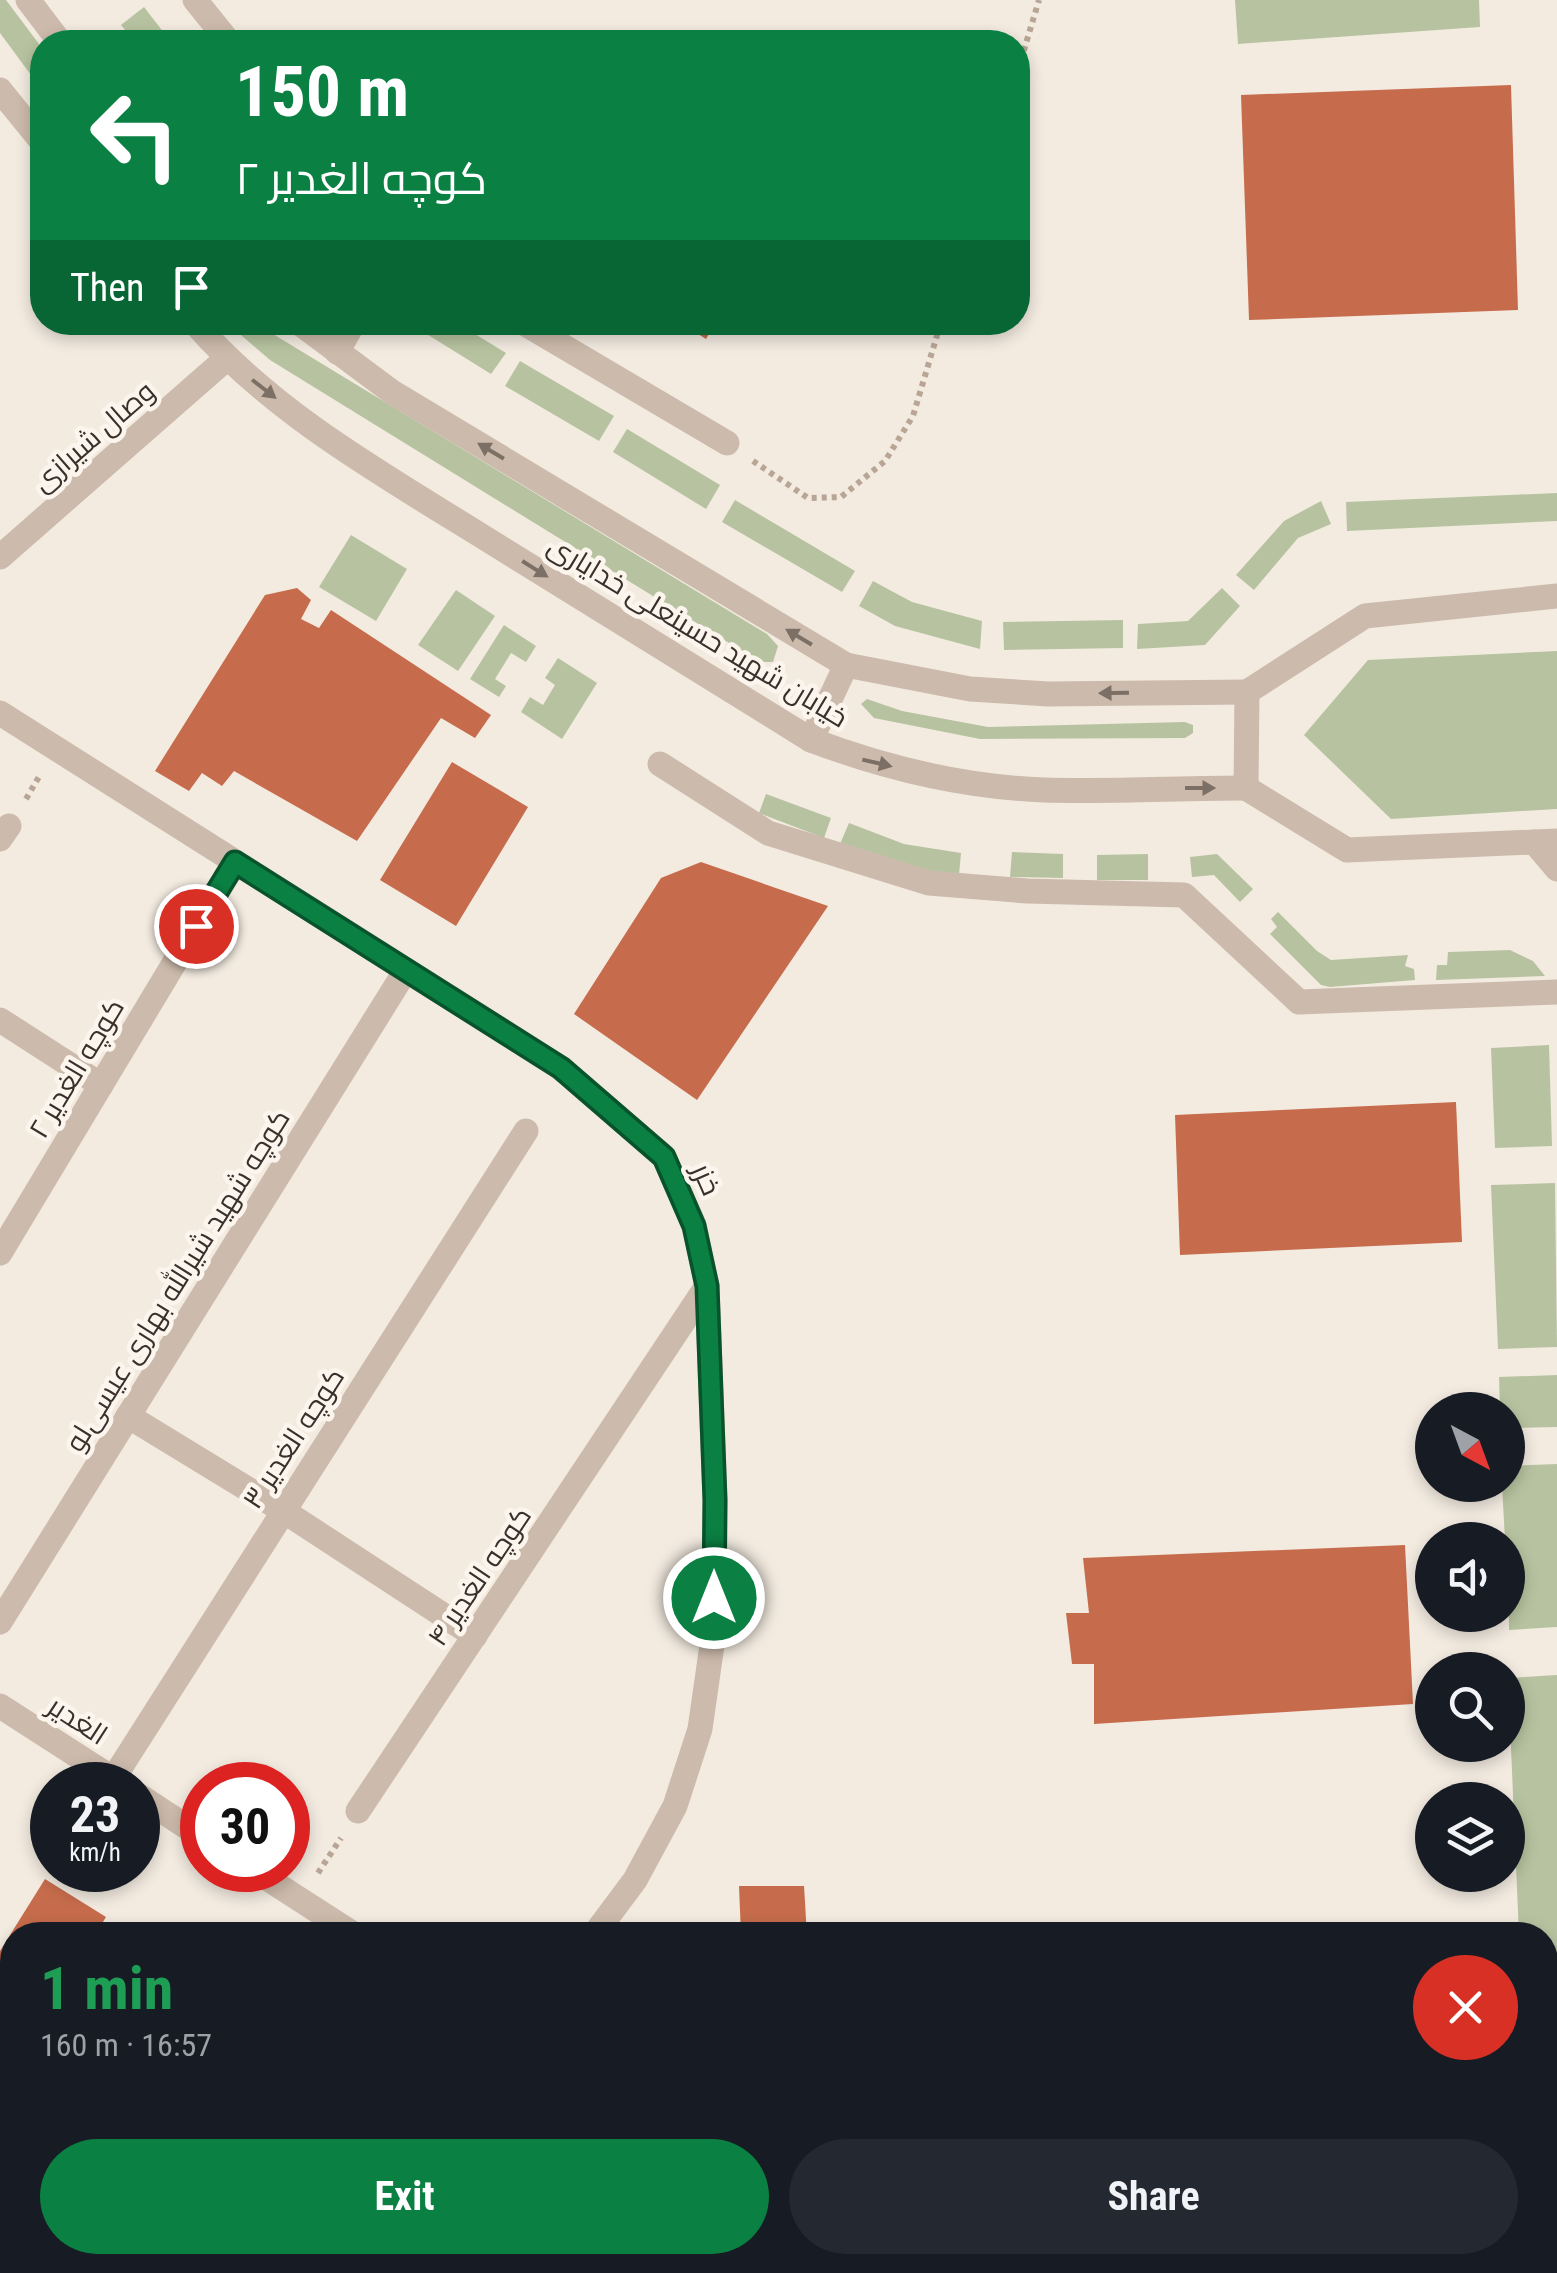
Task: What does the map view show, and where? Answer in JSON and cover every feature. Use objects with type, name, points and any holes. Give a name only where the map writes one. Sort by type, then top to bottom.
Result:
[{"type":"street","points":[[28,0],[51,30]]},
{"type":"street","points":[[195,0],[220,30]]},
{"type":"street","points":[[0,90],[30,127]]},
{"type":"street","name":"خیابان شهید حسینعلی خدایاری","points":[[205,335],[226,359],[304,421],[385,476],[810,740],[864,760],[912,771],[1042,790],[1246,788]]},
{"type":"street","name":"خیابان شهید حسینعلی خدایاری","points":[[315,335],[392,392],[846,665],[970,690],[1048,694],[1246,692]]},
{"type":"street","points":[[337,352],[347,335]]},
{"type":"street","points":[[544,335],[727,444]]},
{"type":"street","name":"وصال شیرازی","points":[[0,558],[226,359]]},
{"type":"street","points":[[1557,596],[1365,616],[1246,692],[1246,788],[1347,850],[1545,842],[1557,869]]},
{"type":"street","points":[[810,740],[846,665]]},
{"type":"street","name":"خزر","points":[[0,714],[561,1068],[664,1157],[694,1226],[707,1286],[715,1500],[714,1631],[700,1729],[675,1806],[635,1880],[604,1922]]},
{"type":"street","points":[[660,764],[768,834],[929,882],[1027,892],[1184,895],[1298,1002],[1557,992]]},
{"type":"street","name":"کوچه الغدیر ۲","points":[[0,1252],[235,862]]},
{"type":"street","name":"کوچه شهید شیرالله بهاری عیسی‌لو","points":[[0,1622],[406,970]]},
{"type":"street","points":[[0,1020],[101,1085]]},
{"type":"street","name":"کوچه الغدیر ۳","points":[[130,1762],[282,1510],[526,1132]]},
{"type":"street","name":"کوچه الغدیر ۴","points":[[358,1812],[707,1286]]},
{"type":"street","points":[[128,1416],[282,1510],[475,1636]]},
{"type":"street","name":"الغدیر","points":[[0,1706],[87,1762]]},
{"type":"street","points":[[288,1892],[334,1922]]},
{"type":"path","points":[[1030,30],[1039,0]]},
{"type":"path","points":[[727,444],[808,498],[841,497],[885,460],[913,416],[937,335]]},
{"type":"path","points":[[4,833],[56,749]]},
{"type":"path","points":[[300,1900],[358,1812]]},
{"type":"green space","points":[[0,0],[6,0],[30,32],[30,74],[0,33]]},
{"type":"green space","points":[[1235,0],[1479,0],[1480,27],[1238,44]]},
{"type":"green space","points":[[144,7],[162,30],[125,30],[121,25]]},
{"type":"green space","points":[[241,335],[275,335],[767,634],[778,646],[773,662],[760,662],[270,360]]},
{"type":"green space","points":[[428,335],[477,335],[506,353],[491,374]]},
{"type":"green space","points":[[520,361],[614,416],[599,441],[505,386]]},
{"type":"green space","points":[[627,429],[720,485],[706,509],[613,452]]},
{"type":"green space","points":[[1557,493],[1557,521],[1347,531],[1346,502]]},
{"type":"green space","points":[[735,500],[855,571],[842,592],[722,522]]},
{"type":"green space","points":[[1321,501],[1331,524],[1298,538],[1254,590],[1236,575],[1284,521]]},
{"type":"green space","points":[[351,535],[407,569],[376,621],[319,587]]},
{"type":"green space","points":[[873,581],[912,602],[982,621],[980,649],[895,626],[859,606]]},
{"type":"green space","points":[[1222,588],[1240,606],[1205,645],[1137,649],[1138,624],[1188,621]]},
{"type":"green space","points":[[456,590],[495,616],[458,671],[418,645]]},
{"type":"green space","points":[[1123,620],[1123,648],[1004,650],[1003,622]]},
{"type":"green space","points":[[504,625],[536,646],[526,662],[511,653],[495,679],[506,686],[499,697],[470,679]]},
{"type":"green space","points":[[1557,651],[1557,809],[1391,819],[1304,735],[1368,660]]},
{"type":"green space","points":[[558,658],[597,683],[562,739],[521,712],[530,697],[543,705],[555,685],[545,678]]},
{"type":"green space","points":[[867,699],[902,711],[988,727],[1185,722],[1193,725],[1193,733],[1185,738],[980,739],[874,718],[861,704]]},
{"type":"green space","points":[[766,794],[831,818],[824,838],[759,813]]},
{"type":"green space","points":[[849,823],[904,844],[961,853],[959,875],[896,866],[840,844]]},
{"type":"green space","points":[[1012,852],[1063,854],[1063,878],[1010,877]]},
{"type":"green space","points":[[1148,854],[1148,880],[1097,880],[1097,855]]},
{"type":"green space","points":[[1217,854],[1253,889],[1240,902],[1214,875],[1192,877],[1190,857]]},
{"type":"green space","points":[[1278,912],[1331,960],[1408,955],[1405,966],[1414,969],[1415,980],[1321,985],[1270,934],[1277,927],[1271,919]]},
{"type":"green space","points":[[1510,950],[1533,961],[1545,976],[1436,980],[1437,965],[1447,965],[1448,952]]},
{"type":"green space","points":[[1549,1045],[1552,1146],[1495,1148],[1491,1048]]},
{"type":"green space","points":[[1555,1183],[1557,1347],[1498,1349],[1491,1185]]},
{"type":"green space","points":[[1557,1375],[1557,1427],[1525,1428],[1525,1392],[1499,1392],[1499,1377]]},
{"type":"green space","points":[[1557,1464],[1557,1627],[1525,1629],[1525,1522],[1504,1522],[1503,1502],[1525,1502],[1525,1465]]},
{"type":"green space","points":[[1557,1675],[1557,1922],[1518,1922],[1517,1892],[1525,1892],[1525,1782],[1512,1782],[1512,1762],[1525,1762],[1525,1677]]},
{"type":"building","points":[[1511,85],[1518,310],[1249,320],[1241,95]]},
{"type":"building","points":[[297,588],[311,600],[301,619],[319,628],[331,610],[491,715],[475,738],[441,718],[357,841],[234,771],[222,786],[202,773],[189,791],[155,771],[265,595]]},
{"type":"building","points":[[452,762],[528,807],[456,926],[380,880]]},
{"type":"building","points":[[701,862],[828,906],[697,1100],[574,1014],[661,878]]},
{"type":"building","points":[[1456,1102],[1462,1242],[1180,1255],[1175,1115]]},
{"type":"building","points":[[1405,1545],[1413,1704],[1094,1724],[1094,1664],[1072,1664],[1066,1613],[1089,1613],[1083,1558]]},
{"type":"building","points":[[739,1886],[804,1886],[806,1922],[740,1922]]},
{"type":"building","points":[[37,1892],[66,1892],[106,1917],[103,1922],[18,1922]]},
{"type":"route","points":[[196,926],[235,862],[561,1068],[664,1157],[694,1226],[707,1286],[715,1500],[714,1598]]}]
